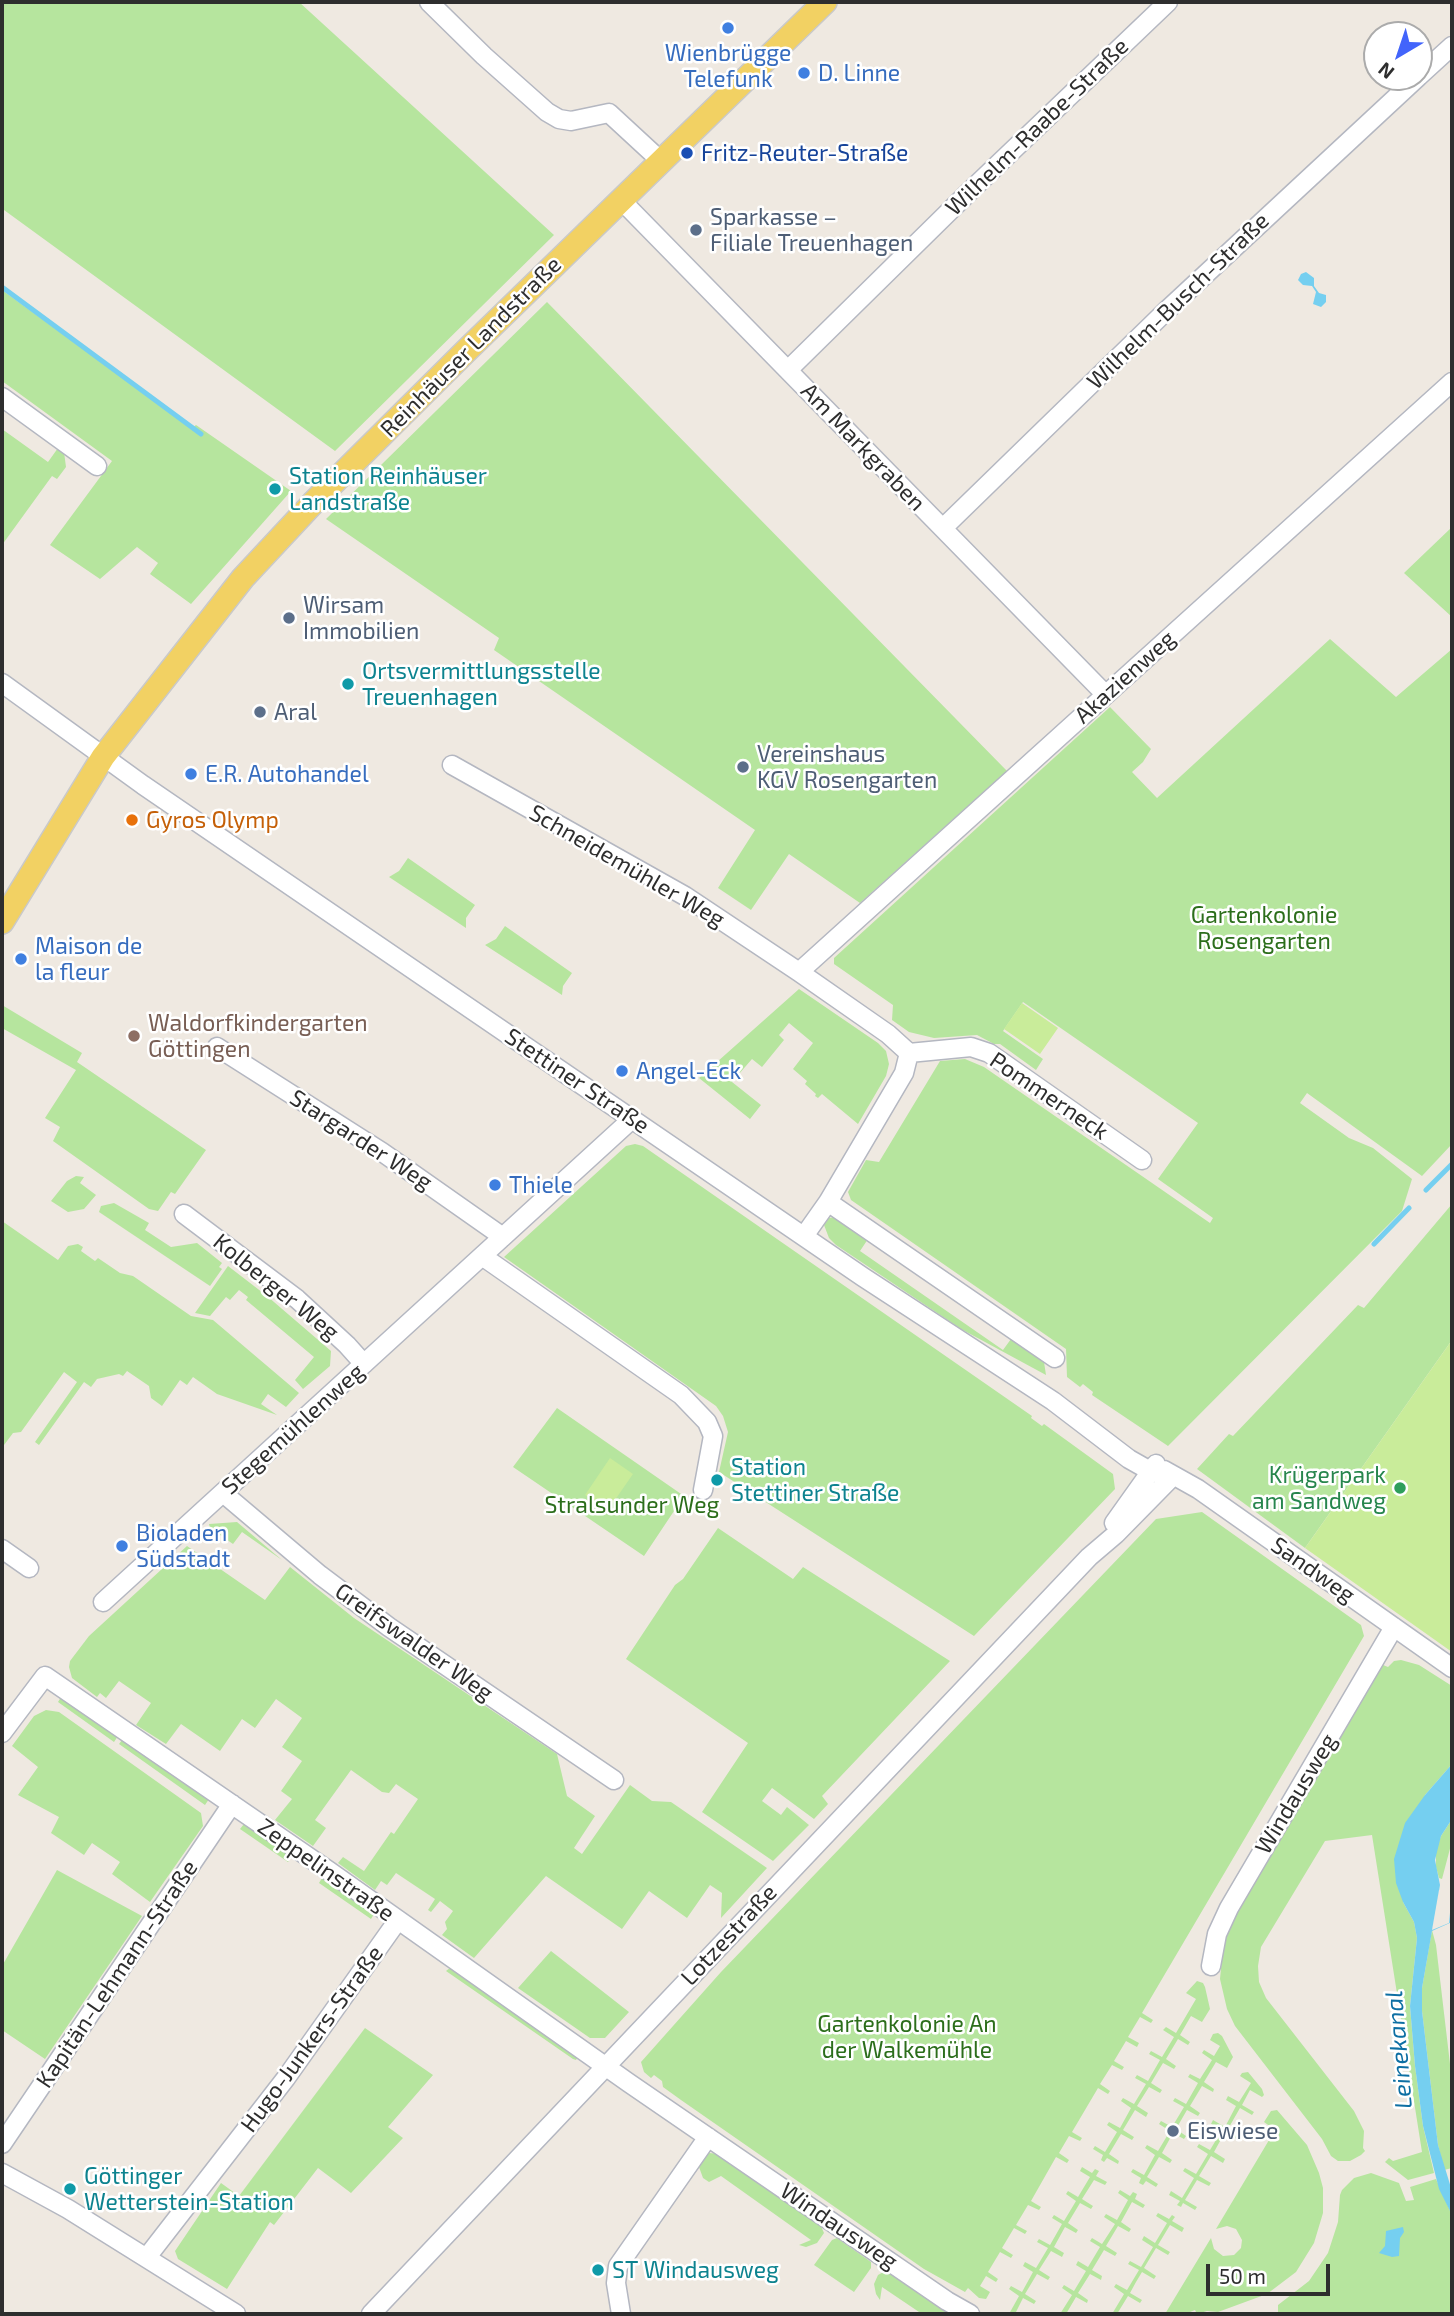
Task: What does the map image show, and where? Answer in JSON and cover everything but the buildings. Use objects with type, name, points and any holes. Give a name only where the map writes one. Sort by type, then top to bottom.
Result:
[{"type":"main road","name":"Reinhäuser Landstraße","points":[[2,922],[103,757],[214,613],[252,569],[428,388],[825,2]]},
{"type":"street","points":[[429,2],[547,112],[559,119],[571,121],[609,113],[661,161]]},
{"type":"street","name":"Wilhelm-Raabe-Straße","points":[[788,370],[968,192],[1168,2]]},
{"type":"street","name":"Wilhelm-Busch-Straße","points":[[1433,63],[1452,46]]},
{"type":"street","name":"Wilhelm-Busch-Straße","points":[[943,528],[1166,311],[1402,91]]},
{"type":"street","name":"Am Markgraben","points":[[621,200],[1105,694]]},
{"type":"street","name":"Akazienweg","points":[[799,972],[1452,382]]},
{"type":"street","points":[[2,397],[97,466]]},
{"type":"street","name":"Stettiner Straße","points":[[2,683],[103,757],[632,1119],[956,1340],[1053,1401],[1121,1453],[1172,1476]]},
{"type":"street","name":"Schneidemühler Weg","points":[[452,765],[685,896],[799,972]]},
{"type":"street","points":[[799,972],[888,1034],[909,1053],[904,1073],[828,1202],[804,1236]]},
{"type":"street","name":"Stargarder Weg","points":[[217,1047],[382,1152],[503,1237]]},
{"type":"street","name":"Pommerneck","points":[[909,1053],[971,1047],[989,1054],[1142,1160]]},
{"type":"street","name":"Stegemühlenweg","points":[[103,1602],[632,1119]]},
{"type":"street","points":[[828,1202],[1055,1358]]},
{"type":"street","name":"Kolberger Weg","points":[[184,1214],[297,1299],[364,1364]]},
{"type":"street","points":[[482,1256],[681,1395],[708,1422],[713,1436],[703,1490]]},
{"type":"street","name":"Lotzestraße","points":[[370,2314],[1089,1556],[1154,1468]]},
{"type":"street","name":"Lotzestraße","points":[[1089,1556],[1116,1534],[1172,1476]]},
{"type":"street","name":"Sandweg","points":[[1172,1476],[1198,1489],[1452,1668]]},
{"type":"street","name":"Greifswalder Weg","points":[[223,1493],[314,1570],[389,1627],[614,1780]]},
{"type":"street","points":[[2,1549],[29,1568]]},
{"type":"street","name":"Windausweg","points":[[1210,1966],[1217,1934],[1229,1908],[1394,1627]]},
{"type":"street","name":"Zeppelinstraße","points":[[2,1733],[45,1676],[605,2066]]},
{"type":"street","name":"Kapitän-Lehmann-Straße","points":[[2,2144],[232,1804]]},
{"type":"street","name":"Hugo-Junkers-Straße","points":[[147,2257],[286,2078],[398,1920]]},
{"type":"street","name":"Windausweg","points":[[605,2066],[947,2301],[970,2314]]},
{"type":"street","points":[[621,2314],[616,2283],[618,2266],[708,2137]]},
{"type":"street","points":[[2,2174],[68,2209],[236,2314]]},
{"type":"green space","points":[[2,2],[299,2],[554,235],[335,451],[4,210],[2,212]]},
{"type":"green space","points":[[2,290],[192,428],[196,425],[291,491],[191,604],[150,574],[158,563],[137,547],[100,579],[50,545],[112,461],[2,381]]},
{"type":"green space","points":[[547,302],[1007,771],[860,903],[789,854],[751,910],[718,888],[755,830],[494,650],[499,638],[326,519]]},
{"type":"green space","points":[[2,429],[48,462],[58,448],[64,452],[66,467],[57,479],[52,476],[2,545]]},
{"type":"green space","points":[[1452,527],[1452,617],[1404,573]]},
{"type":"green space","name":"Gartenkolonie Rosengarten","points":[[1330,639],[1396,697],[1452,649],[1452,1144],[1422,1176],[1307,1093],[1300,1103],[1349,1138],[1373,1148],[1412,1179],[1402,1211],[1168,1446],[1092,1395],[1093,1392],[1083,1384],[1080,1387],[1067,1377],[1066,1349],[851,1200],[848,1192],[866,1160],[879,1162],[940,1061],[965,1059],[984,1067],[1210,1223],[1213,1218],[1158,1179],[1198,1123],[1023,1002],[1003,1031],[1043,1059],[1036,1070],[1000,1044],[994,1044],[977,1035],[934,1038],[909,1032],[892,1020],[893,1005],[834,964],[834,958],[1110,707],[1151,749],[1143,762],[1132,772],[1157,798]]},
{"type":"green space","points":[[408,858],[475,905],[466,918],[466,928],[389,877],[399,871]]},
{"type":"green space","points":[[505,926],[572,973],[563,986],[562,995],[485,945],[496,939]]},
{"type":"green space","points":[[799,989],[886,1051],[889,1064],[886,1076],[858,1124],[822,1094],[818,1098],[815,1096],[805,1084],[807,1081],[793,1069],[813,1043],[789,1023],[779,1035],[784,1040],[762,1067],[752,1059],[732,1082],[761,1105],[750,1119],[699,1078]]},
{"type":"green space","points":[[1022,1003],[1058,1028],[1040,1054],[1004,1029]]},
{"type":"green space","points":[[2,1005],[82,1053],[77,1062],[206,1150],[175,1194],[171,1192],[158,1211],[149,1209],[53,1141],[60,1127],[45,1118],[76,1070],[2,1028]]},
{"type":"green space","points":[[626,1146],[643,1146],[1113,1474],[1115,1489],[974,1636],[719,1472],[728,1432],[723,1416],[716,1406],[504,1257]]},
{"type":"green space","points":[[76,1176],[84,1177],[80,1183],[96,1195],[84,1209],[68,1212],[51,1201],[67,1181]]},
{"type":"green space","points":[[114,1203],[149,1223],[145,1230],[171,1247],[197,1243],[222,1263],[219,1267],[222,1269],[210,1286],[99,1212],[101,1206]]},
{"type":"green space","points":[[1452,1204],[1452,1340],[1305,1548],[1197,1469],[1229,1434],[1233,1436],[1358,1305],[1364,1308]]},
{"type":"green space","points":[[835,1217],[868,1239],[860,1251],[1003,1350],[1011,1339],[1044,1362],[1046,1375],[961,1329],[836,1245],[829,1238],[824,1225],[829,1218]]},
{"type":"green space","points":[[2,1221],[58,1260],[68,1246],[78,1244],[83,1247],[81,1251],[95,1261],[98,1258],[120,1273],[133,1276],[191,1316],[213,1320],[299,1393],[286,1407],[268,1394],[261,1404],[277,1415],[217,1394],[193,1377],[187,1385],[180,1380],[162,1406],[151,1398],[149,1386],[127,1371],[123,1376],[119,1374],[97,1379],[91,1387],[84,1382],[39,1445],[35,1442],[77,1382],[64,1372],[21,1432],[13,1433],[4,1445]]},
{"type":"green space","points":[[228,1266],[331,1351],[330,1366],[303,1389],[295,1380],[314,1357],[246,1300],[248,1297],[239,1290],[230,1300],[226,1297],[210,1316],[195,1313]]},
{"type":"green space","name":"Krügerpark am Sandweg","points":[[1452,1340],[1452,1652],[1305,1548]]},
{"type":"green space","name":"Stralsunder Weg","points":[[557,1408],[684,1496],[644,1556],[513,1467]]},
{"type":"green space","points":[[610,1458],[633,1474],[608,1510],[585,1495]]},
{"type":"green space","name":"Gartenkolonie An der Walkemühle","points":[[1202,1512],[1361,1625],[1364,1636],[1142,2013],[1153,2020],[1151,2023],[1140,2017],[1128,2037],[1139,2043],[1137,2047],[1126,2041],[1114,2061],[1124,2067],[1122,2070],[1112,2065],[1100,2084],[1110,2091],[1108,2094],[1098,2088],[1072,2132],[1082,2138],[1080,2141],[1069,2136],[1059,2153],[1069,2160],[1067,2163],[1056,2157],[1031,2201],[1041,2207],[1039,2210],[1028,2205],[1016,2225],[1027,2231],[1025,2234],[1014,2228],[1002,2248],[1013,2255],[1011,2258],[1000,2252],[988,2272],[998,2279],[996,2282],[986,2276],[980,2286],[990,2292],[986,2299],[979,2298],[968,2288],[965,2292],[924,2269],[681,2100],[663,2087],[662,2081],[654,2075],[651,2078],[644,2072],[641,2062],[721,1972],[1156,1519]]},
{"type":"green space","points":[[237,1522],[282,1560],[242,1532],[233,1544],[210,1528],[209,1524]]},
{"type":"green space","points":[[718,1528],[793,1579],[803,1567],[950,1661],[822,1796],[828,1804],[814,1819],[772,1788],[762,1801],[781,1815],[787,1807],[809,1825],[773,1861],[702,1812],[748,1743],[626,1659],[675,1585],[683,1579]]},
{"type":"green space","points":[[187,1546],[265,1600],[290,1567],[354,1618],[557,1754],[567,1796],[595,1816],[574,1848],[582,1854],[630,1785],[652,1801],[671,1802],[767,1868],[721,1918],[722,1893],[710,1885],[687,1918],[649,1891],[622,1929],[546,1876],[474,1958],[442,1935],[447,1929],[445,1922],[453,1911],[440,1901],[431,1912],[428,1910],[435,1899],[396,1873],[387,1885],[381,1881],[375,1890],[338,1863],[343,1857],[364,1871],[418,1799],[396,1784],[389,1793],[382,1792],[351,1770],[315,1820],[326,1828],[313,1846],[275,1820],[292,1799],[281,1791],[302,1761],[282,1747],[302,1718],[276,1699],[255,1728],[242,1719],[220,1751],[181,1724],[166,1744],[136,1725],[151,1703],[119,1681],[106,1698],[100,1693],[97,1697],[72,1678],[70,1661],[89,1636]]},
{"type":"green space","points":[[1394,1661],[1419,1665],[1452,1686],[1452,1764],[1425,1795],[1403,1902],[1414,1922],[1417,1938],[1410,2006],[1423,2126],[1434,2173],[1408,2180],[1385,2162],[1389,2158],[1393,2161],[1422,2152],[1372,1835],[1325,1841],[1261,1947],[1258,1966],[1259,1982],[1266,1998],[1354,2111],[1364,2131],[1365,2151],[1361,2155],[1350,2161],[1338,2161],[1331,2156],[1322,2139],[1235,2026],[1227,2009],[1220,1979],[1224,1937],[1230,1922],[1383,1665],[1388,1667]]},
{"type":"green space","points":[[61,1697],[118,1736],[114,1742],[58,1702]]},
{"type":"green space","points":[[46,1710],[59,1712],[201,1813],[203,1826],[150,1902],[112,1874],[120,1862],[92,1843],[84,1855],[51,1833],[59,1817],[18,1795],[38,1767],[12,1746],[34,1716]]},
{"type":"green space","points":[[122,1740],[209,1799],[205,1805],[119,1744]]},
{"type":"green space","points":[[1452,1819],[1452,1841],[1442,1879],[1439,1878],[1436,1867],[1436,1850]]},
{"type":"green space","points":[[244,1824],[291,1857],[288,1862],[240,1829]]},
{"type":"green space","points":[[57,1870],[142,1916],[45,2059],[2,2030],[2,1966]]},
{"type":"green space","points":[[322,1878],[374,1914],[371,1919],[319,1883]]},
{"type":"green space","points":[[1432,1930],[1452,2081],[1452,2168],[1444,2170],[1438,2145],[1422,2011],[1422,1988]]},
{"type":"green space","points":[[551,1951],[629,2012],[605,2038],[590,2038],[518,1988]]},
{"type":"green space","points":[[451,1967],[578,2057],[576,2060],[446,1971]]},
{"type":"green space","points":[[1197,1981],[1205,1987],[1210,2009],[1202,2022],[1191,2016],[1180,2035],[1190,2042],[1188,2045],[1178,2039],[1166,2059],[1176,2066],[1174,2069],[1163,2063],[1151,2083],[1162,2090],[1160,2093],[1149,2087],[1137,2106],[1148,2113],[1146,2117],[1135,2110],[1123,2130],[1134,2137],[1132,2140],[1121,2134],[1109,2154],[1119,2161],[1118,2164],[1107,2158],[1104,2162],[1101,2160],[1103,2155],[1093,2149],[1095,2146],[1105,2152],[1117,2132],[1107,2125],[1109,2122],[1120,2128],[1131,2108],[1121,2101],[1123,2098],[1134,2104],[1146,2084],[1135,2078],[1137,2075],[1148,2081],[1160,2060],[1149,2054],[1151,2051],[1162,2057],[1174,2037],[1163,2030],[1166,2027],[1176,2033],[1196,1999],[1186,1993]]},
{"type":"green space","points":[[365,2028],[433,2075],[388,2127],[403,2138],[351,2193],[318,2168],[274,2225],[270,2222],[227,2289],[178,2259],[175,2251],[221,2183],[239,2196]]},
{"type":"green space","points":[[1218,2033],[1233,2057],[1227,2068],[1216,2062],[1204,2082],[1214,2089],[1213,2092],[1202,2086],[1190,2106],[1200,2113],[1198,2116],[1187,2110],[1176,2129],[1186,2136],[1184,2139],[1173,2133],[1162,2153],[1172,2160],[1170,2163],[1159,2157],[1147,2177],[1158,2184],[1156,2187],[1146,2181],[1143,2185],[1139,2183],[1141,2178],[1131,2172],[1133,2169],[1144,2175],[1155,2155],[1145,2148],[1147,2145],[1158,2151],[1170,2131],[1159,2124],[1161,2121],[1172,2127],[1184,2107],[1173,2101],[1175,2098],[1186,2104],[1198,2083],[1188,2077],[1190,2074],[1200,2079],[1212,2060],[1202,2053],[1204,2050],[1214,2056],[1220,2046],[1210,2040],[1213,2034]]},
{"type":"green space","points":[[1248,2072],[1264,2095],[1262,2097],[1250,2090],[1242,2105],[1254,2112],[1252,2115],[1240,2108],[1228,2129],[1239,2136],[1237,2139],[1225,2132],[1214,2152],[1225,2159],[1223,2163],[1211,2156],[1199,2176],[1211,2183],[1209,2186],[1197,2180],[1185,2200],[1197,2207],[1195,2210],[1183,2203],[1181,2207],[1177,2205],[1180,2201],[1169,2195],[1171,2191],[1182,2198],[1194,2178],[1183,2171],[1185,2168],[1196,2174],[1208,2154],[1197,2147],[1199,2144],[1210,2150],[1222,2130],[1211,2124],[1213,2120],[1225,2127],[1236,2106],[1226,2100],[1228,2096],[1239,2102],[1251,2083],[1240,2076]]},
{"type":"green space","name":"Eiswiese","points":[[1277,2110],[1307,2145],[1319,2173],[1323,2188],[1323,2213],[1314,2243],[1296,2272],[1267,2294],[1218,2312],[1197,2314],[1195,2310],[1185,2314],[1165,2314],[1211,2238],[1214,2249],[1223,2256],[1234,2255],[1241,2248],[1242,2240],[1236,2229],[1227,2226],[1216,2229],[1275,2130],[1264,2122],[1271,2111]]},
{"type":"green space","points":[[709,2153],[720,2154],[820,2224],[824,2233],[817,2243],[806,2247],[799,2245],[811,2240],[721,2176],[709,2182],[703,2178],[699,2167]]},
{"type":"green space","points":[[1082,2167],[1092,2173],[1095,2169],[1099,2171],[1096,2176],[1107,2182],[1105,2185],[1094,2180],[1082,2199],[1093,2206],[1091,2209],[1080,2203],[1068,2223],[1078,2230],[1076,2233],[1065,2227],[1054,2247],[1064,2253],[1062,2257],[1051,2251],[1039,2270],[1050,2277],[1048,2280],[1037,2274],[1025,2294],[1036,2301],[1034,2304],[1023,2298],[1015,2314],[1009,2314],[1019,2296],[1009,2289],[1011,2286],[1022,2292],[1033,2272],[1023,2266],[1025,2262],[1036,2268],[1048,2248],[1037,2242],[1039,2239],[1050,2245],[1062,2224],[1052,2218],[1054,2215],[1064,2221],[1076,2201],[1066,2194],[1068,2191],[1078,2197],[1090,2177],[1080,2171]]},
{"type":"green space","points":[[1371,2173],[1399,2183],[1406,2201],[1414,2200],[1410,2187],[1436,2179],[1452,2215],[1452,2314],[1278,2314],[1278,2305],[1309,2281],[1328,2253],[1338,2222],[1342,2190],[1354,2178]]},
{"type":"green space","points":[[1120,2190],[1130,2196],[1133,2192],[1137,2194],[1135,2199],[1145,2205],[1143,2208],[1132,2202],[1121,2222],[1131,2229],[1129,2232],[1118,2226],[1106,2246],[1117,2253],[1115,2256],[1104,2250],[1092,2270],[1102,2276],[1101,2280],[1090,2274],[1078,2293],[1088,2300],[1087,2303],[1076,2297],[1066,2314],[1060,2314],[1072,2295],[1062,2288],[1064,2285],[1074,2291],[1086,2271],[1076,2265],[1078,2261],[1088,2267],[1100,2247],[1090,2241],[1092,2238],[1102,2244],[1115,2224],[1104,2217],[1106,2214],[1117,2220],[1128,2200],[1118,2193]]},
{"type":"green space","points":[[1158,2213],[1169,2219],[1172,2215],[1175,2217],[1172,2221],[1184,2228],[1182,2232],[1170,2225],[1158,2245],[1170,2252],[1168,2255],[1156,2248],[1144,2268],[1156,2276],[1154,2279],[1142,2272],[1136,2282],[1130,2293],[1142,2300],[1140,2303],[1128,2296],[1117,2314],[1112,2314],[1124,2294],[1114,2287],[1116,2284],[1127,2290],[1139,2270],[1128,2264],[1130,2261],[1141,2267],[1153,2247],[1142,2240],[1144,2236],[1155,2243],[1167,2223],[1156,2216]]},
{"type":"green space","points":[[837,2238],[871,2262],[871,2268],[854,2292],[814,2265],[832,2240]]},
{"type":"green space","points":[[885,2271],[949,2314],[922,2314],[882,2287],[880,2300],[874,2284],[878,2275]]},
{"type":"water","points":[[1306,272],[1314,278],[1314,286],[1319,293],[1326,295],[1326,302],[1321,307],[1313,304],[1316,292],[1312,286],[1303,285],[1298,280],[1301,274]]},
{"type":"water","points":[[1452,1764],[1452,1819],[1441,1836],[1435,1860],[1439,1891],[1452,1894],[1452,1922],[1432,1931],[1422,1988],[1422,2011],[1438,2145],[1452,2191],[1452,2215],[1439,2189],[1423,2126],[1410,2006],[1417,1938],[1414,1922],[1396,1883],[1394,1859],[1405,1823]]},
{"type":"water","points":[[1403,2227],[1399,2256],[1379,2253],[1385,2246],[1386,2231]]},
{"type":"pier","points":[[1439,1890],[1452,1893],[1449,1923],[1432,1930]]},
{"type":"waterway","points":[[2,287],[201,434]]},
{"type":"waterway","points":[[1426,1190],[1452,1164]]},
{"type":"waterway","points":[[1374,1244],[1409,1208]]},
{"type":"place","name":"Wienbrügge Telefunk","points":[[728,28]]},
{"type":"place","name":"D. Linne","points":[[804,73]]},
{"type":"place","name":"Fritz-Reuter-Straße","points":[[687,153]]},
{"type":"place","name":"Sparkasse – Filiale Treuenhagen","points":[[696,230]]},
{"type":"place","name":"Station Reinhäuser Landstraße","points":[[275,489]]},
{"type":"place","name":"Wirsam Immobilien","points":[[289,618]]},
{"type":"place","name":"Ortsvermittlungsstelle Treuenhagen","points":[[348,684]]},
{"type":"place","name":"Aral","points":[[260,712]]},
{"type":"place","name":"Vereinshaus KGV Rosengarten","points":[[743,767]]},
{"type":"place","name":"E.R. Autohandel","points":[[191,774]]},
{"type":"place","name":"Gyros Olymp","points":[[132,820]]},
{"type":"place","name":"Maison de la fleur","points":[[21,959]]},
{"type":"place","name":"Waldorfkindergarten Göttingen","points":[[134,1036]]},
{"type":"place","name":"Angel-Eck","points":[[622,1071]]},
{"type":"place","name":"Thiele","points":[[495,1185]]},
{"type":"place","name":"Station Stettiner Straße","points":[[717,1480]]},
{"type":"place","name":"Krügerpark am Sandweg","points":[[1400,1488]]},
{"type":"place","name":"Bioladen Südstadt","points":[[122,1546]]},
{"type":"place","name":"Eiswiese","points":[[1173,2131]]},
{"type":"place","name":"Göttinger Wetterstein-Station","points":[[70,2189]]},
{"type":"place","name":"ST Windausweg","points":[[598,2270]]},
{"type":"water label","name":"Leinekanal","points":[[1399,2050]]}]
